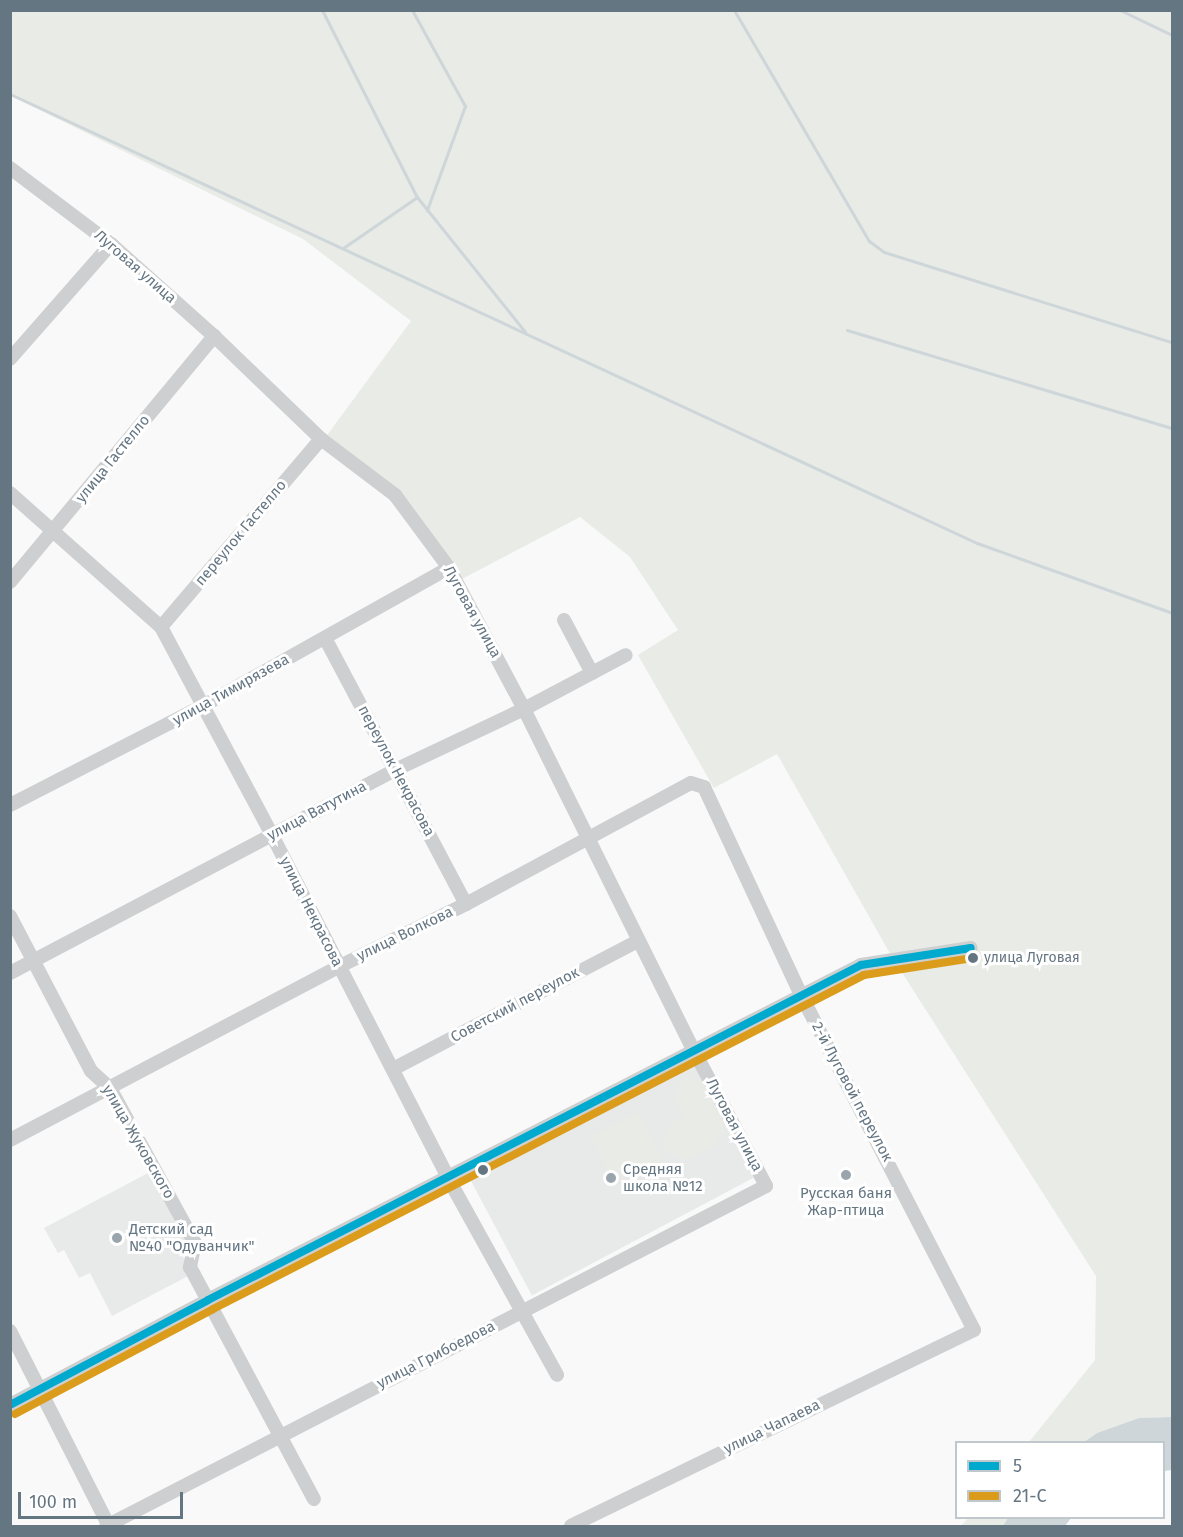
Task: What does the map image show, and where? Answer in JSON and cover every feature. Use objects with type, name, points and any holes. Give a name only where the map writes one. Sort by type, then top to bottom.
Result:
[{"type":"street","name":"Луговая улица","points":[[10,168],[111,244],[214,336],[321,439],[395,495],[449,568],[524,710],[693,1049],[766,1186]]},
{"type":"street","points":[[10,359],[111,244]]},
{"type":"street","name":"улица Гастелло","points":[[10,582],[214,336]]},
{"type":"street","name":"переулок Гастелло","points":[[160,627],[321,439]]},
{"type":"street","name":"улица Некрасова","points":[[10,493],[160,627],[201,707],[272,835],[448,1178],[557,1375]]},
{"type":"street","name":"улица Тимирязева","points":[[10,805],[201,707],[449,568]]},
{"type":"street","points":[[564,620],[592,673]]},
{"type":"street","name":"переулок Некрасова","points":[[325,638],[466,904]]},
{"type":"street","name":"улица Ватутина","points":[[10,973],[395,770],[524,710],[626,655]]},
{"type":"street","name":"улица Волкова","points":[[10,1140],[338,967],[466,904],[691,783],[704,787]]},
{"type":"street","name":"2-й Луговой переулок","points":[[704,787],[800,993],[974,1330]]},
{"type":"street","name":"улица Жуковского","points":[[10,916],[91,1071],[110,1088],[195,1243],[190,1267],[314,1499]]},
{"type":"street","name":"Советский переулок","points":[[393,1069],[638,941]]},
{"type":"street","points":[[10,1405],[800,993],[871,962],[971,948]]},
{"type":"street","name":"улица Грибоедова","points":[[108,1526],[766,1186]]},
{"type":"street","name":"улица Чапаева","points":[[571,1527],[974,1330]]},
{"type":"street","points":[[10,1331],[42,1390],[108,1526]]},
{"type":"shaded area","points":[[10,11],[1172,11],[1172,1417],[1139,1418],[1097,1433],[1085,1441],[1030,1441],[1095,1360],[1096,1276],[892,957],[777,754],[714,788],[638,655],[678,630],[630,557],[580,517],[460,580],[397,492],[325,438],[411,321],[303,239],[11,96]]},
{"type":"shaded area","name":"Средняя школа №12","points":[[692,1062],[754,1178],[532,1296],[470,1180]]},
{"type":"shaded area","points":[[688,1077],[703,1083],[719,1111],[724,1130],[713,1146],[683,1161],[664,1149],[664,1135],[667,1128],[684,1115],[674,1102],[677,1085]]},
{"type":"shaded area","points":[[639,1112],[663,1159],[615,1184],[591,1137]]},
{"type":"shaded area","name":"Детский сад №40 \"Одуванчик\"","points":[[150,1172],[190,1248],[181,1253],[192,1274],[112,1316],[90,1273],[79,1278],[64,1250],[58,1253],[44,1228]]},
{"type":"shaded area","points":[[1172,1417],[1172,1470],[1165,1471],[1165,1441],[1085,1441],[1097,1433],[1139,1418]]},
{"type":"shaded area","points":[[967,1519],[1007,1519],[1003,1526],[961,1526]]},
{"type":"shaded area","points":[[1007,1519],[1070,1519],[1065,1526],[1003,1526]]},
{"type":"waterway","points":[[322,10],[417,197],[525,332]]},
{"type":"waterway","points":[[412,10],[465,106],[427,210]]},
{"type":"waterway","points":[[734,10],[869,241],[884,252],[1172,342]]},
{"type":"waterway","points":[[1120,10],[1172,35]]},
{"type":"waterway","points":[[10,94],[977,543],[1172,613]]},
{"type":"waterway","points":[[343,248],[417,197]]},
{"type":"waterway","points":[[847,330],[1172,428]]},
{"type":"transit line","name":"5","points":[[10,1405],[208,1300],[861,965],[971,948]]},
{"type":"transit line","name":"21-С","points":[[15,1414],[213,1309],[864,975],[973,958]]},
{"type":"place","name":"улица Луговая","points":[[973,958]]},
{"type":"place","name":"Русская баня Жар-птица","points":[[846,1175]]},
{"type":"place","name":"Средняя школа №12","points":[[611,1178]]},
{"type":"place","name":"Детский сад №40 \"Одуванчик\"","points":[[117,1238]]}]
